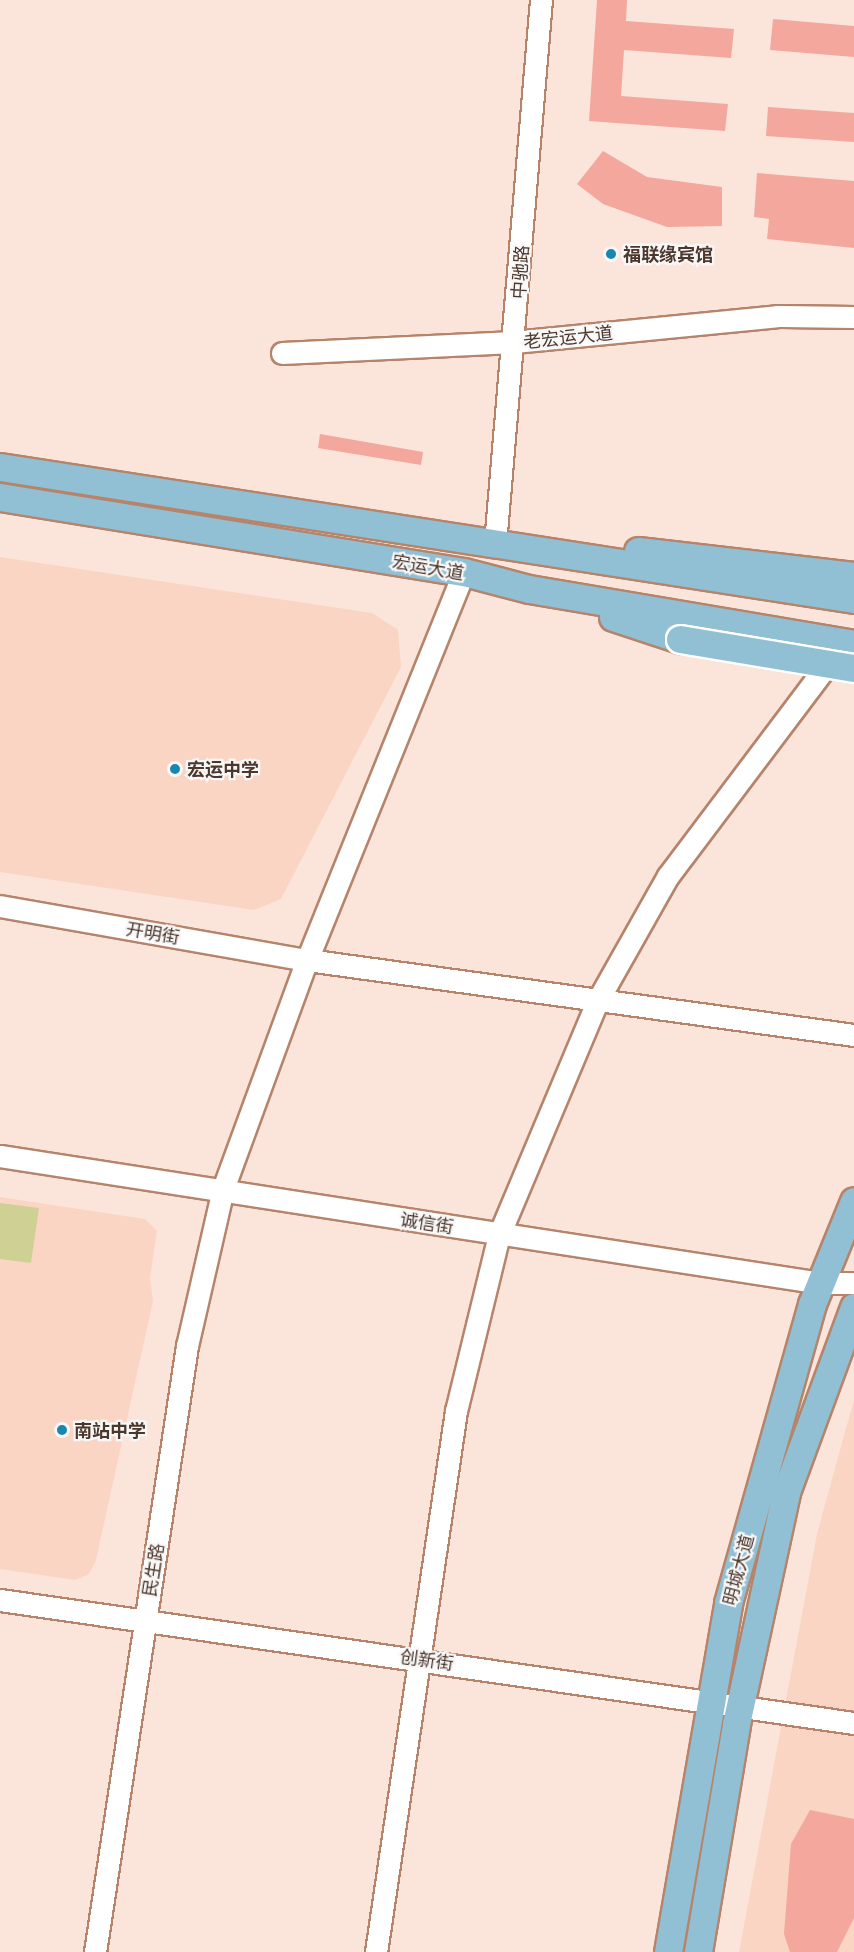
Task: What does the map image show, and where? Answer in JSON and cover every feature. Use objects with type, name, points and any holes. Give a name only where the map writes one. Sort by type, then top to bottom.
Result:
[{"type":"main road","name":"宏运大道","points":[[0,467],[854,599]]},
{"type":"main road","name":"宏运大道","points":[[0,497],[464,572],[529,589],[849,644]]},
{"type":"main road","points":[[533,550],[680,552],[854,576]]},
{"type":"main road","points":[[529,589],[680,639],[854,668]]},
{"type":"main road","name":"明城大道","points":[[668,1952],[728,1603],[819,1283],[854,1201]]},
{"type":"main road","name":"明城大道","points":[[698,1952],[739,1706],[786,1492],[854,1307]]},
{"type":"street","name":"中驰路","points":[[495,544],[514,342],[541,0]]},
{"type":"street","name":"老宏运大道","points":[[282,353],[514,342],[777,316],[854,317]]},
{"type":"street","name":"民生路","points":[[95,1952],[187,1346],[223,1189],[306,960],[464,572]]},
{"type":"street","points":[[376,1952],[456,1411],[499,1235],[598,1000],[668,876],[849,644]]},
{"type":"street","name":"开明街","points":[[0,906],[306,960],[854,1035]]},
{"type":"street","name":"诚信街","points":[[0,1156],[819,1283],[854,1283]]},
{"type":"street","name":"创新街","points":[[0,1600],[854,1723]]},
{"type":"shaded area","name":"宏运中学","points":[[0,557],[372,613],[398,630],[401,667],[281,899],[254,910],[0,872]]},
{"type":"shaded area","name":"南站中学","points":[[0,1197],[145,1219],[157,1231],[150,1278],[153,1301],[96,1560],[89,1574],[75,1580],[0,1569]]},
{"type":"shaded area","points":[[854,1399],[854,1952],[739,1952],[817,1534]]},
{"type":"green space","points":[[0,1203],[39,1208],[31,1263],[0,1259]]},
{"type":"building","points":[[597,0],[627,0],[626,21],[734,29],[731,58],[624,50],[621,96],[728,104],[725,131],[589,121]]},
{"type":"building","points":[[773,19],[854,26],[854,57],[770,50]]},
{"type":"building","points":[[768,107],[854,113],[854,142],[766,136]]},
{"type":"building","points":[[603,151],[647,177],[722,187],[722,226],[667,227],[603,204],[577,184]]},
{"type":"building","points":[[757,173],[854,181],[854,248],[767,239],[769,219],[754,217]]},
{"type":"building","points":[[320,434],[423,452],[421,465],[318,448]]},
{"type":"building","points":[[810,1810],[854,1819],[854,1918],[837,1952],[790,1952],[784,1934],[791,1844]]},
{"type":"place","name":"福联缘宾馆","points":[[611,254]]},
{"type":"place","name":"宏运中学","points":[[175,769]]},
{"type":"place","name":"南站中学","points":[[62,1430]]}]
